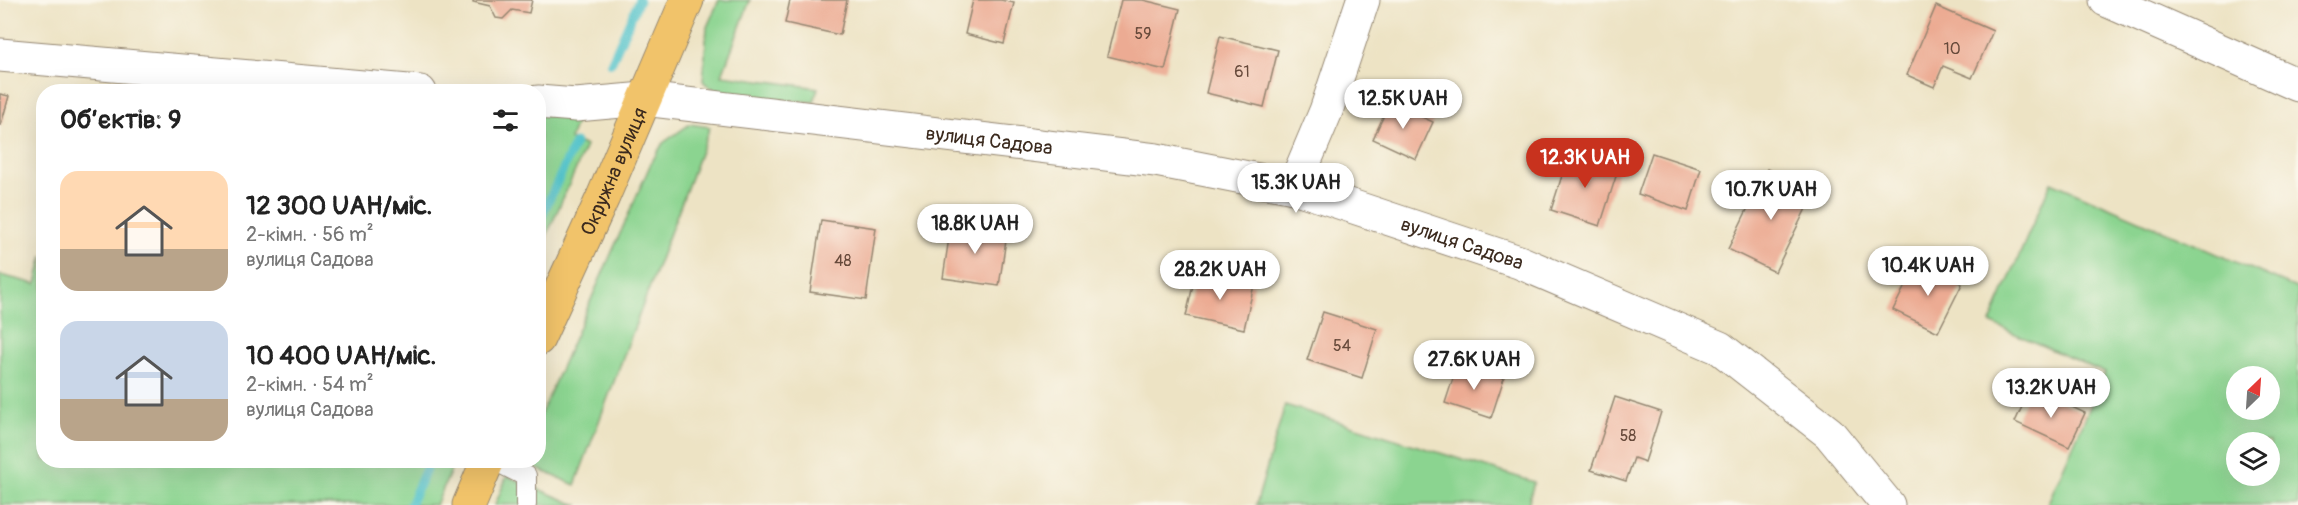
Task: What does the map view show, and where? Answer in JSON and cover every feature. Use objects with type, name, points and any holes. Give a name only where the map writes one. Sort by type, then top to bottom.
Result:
[{"type":"highway","name":"Окружна вулиця","points":[[546,322],[603,198],[687,0]]},
{"type":"highway","points":[[469,505],[485,468]]},
{"type":"street","points":[[1294,187],[1326,111],[1363,0]]},
{"type":"street","points":[[2106,0],[2298,85]]},
{"type":"street","points":[[0,56],[327,84]]},
{"type":"street","name":"вулиця Садова","points":[[546,103],[576,105],[644,99],[1156,160],[1294,187],[1519,262],[1720,348],[1829,433],[1888,505]]},
{"type":"lane","points":[[510,468],[526,476],[526,505]]},
{"type":"green space","points":[[719,0],[750,0],[722,75],[818,88],[814,102],[738,96],[711,88],[703,81],[707,27]]},
{"type":"green space","points":[[562,114],[576,123],[570,139],[586,146],[546,237],[546,115]]},
{"type":"green space","points":[[690,124],[710,127],[575,485],[535,468],[546,468],[546,402],[651,163],[663,143]]},
{"type":"green space","points":[[2051,182],[2298,289],[2298,505],[2047,505],[2105,373],[1990,323]]},
{"type":"green space","points":[[0,275],[36,284],[36,468],[452,468],[436,505],[0,505]]},
{"type":"green space","points":[[1285,405],[1534,482],[1528,505],[1256,505]]},
{"type":"green space","points":[[507,476],[569,502],[579,505],[495,505]]},
{"type":"building","points":[[473,0],[532,0],[529,13],[512,10],[503,19],[496,18],[490,6],[473,2]]},
{"type":"building","points":[[790,0],[847,0],[840,35],[785,23]]},
{"type":"building","points":[[973,0],[1001,0],[1014,3],[1004,44],[965,34]]},
{"type":"building","points":[[1121,0],[1143,0],[1180,9],[1165,70],[1107,56]]},
{"type":"building","points":[[1936,6],[1993,31],[1972,78],[1943,66],[1934,87],[1907,75]]},
{"type":"building","points":[[1220,36],[1278,50],[1264,107],[1206,93]]},
{"type":"building","points":[[0,94],[9,96],[1,125],[0,125]]},
{"type":"building","points":[[1390,102],[1433,122],[1416,159],[1373,139]]},
{"type":"building","points":[[1570,151],[1619,167],[1600,226],[1551,210]]},
{"type":"building","points":[[1652,153],[1701,169],[1688,211],[1638,194]]},
{"type":"building","points":[[1767,169],[1814,192],[1775,272],[1728,249]]},
{"type":"building","points":[[821,220],[876,228],[866,300],[810,292]]},
{"type":"building","points":[[951,224],[1007,233],[999,286],[943,278]]},
{"type":"building","points":[[1917,262],[1962,284],[1938,332],[1893,310]]},
{"type":"building","points":[[1196,272],[1254,285],[1244,329],[1186,316]]},
{"type":"building","points":[[1323,312],[1377,329],[1362,378],[1307,360]]},
{"type":"building","points":[[1458,363],[1504,378],[1491,418],[1445,403]]},
{"type":"building","points":[[2040,392],[2085,413],[2069,447],[2015,422],[2026,398],[2035,402]]},
{"type":"building","points":[[1615,397],[1661,412],[1645,462],[1634,458],[1626,481],[1591,470]]},
{"type":"waterway","points":[[611,63],[639,0]]},
{"type":"waterway","points":[[546,206],[575,143]]},
{"type":"waterway","points":[[410,505],[426,468]]}]
